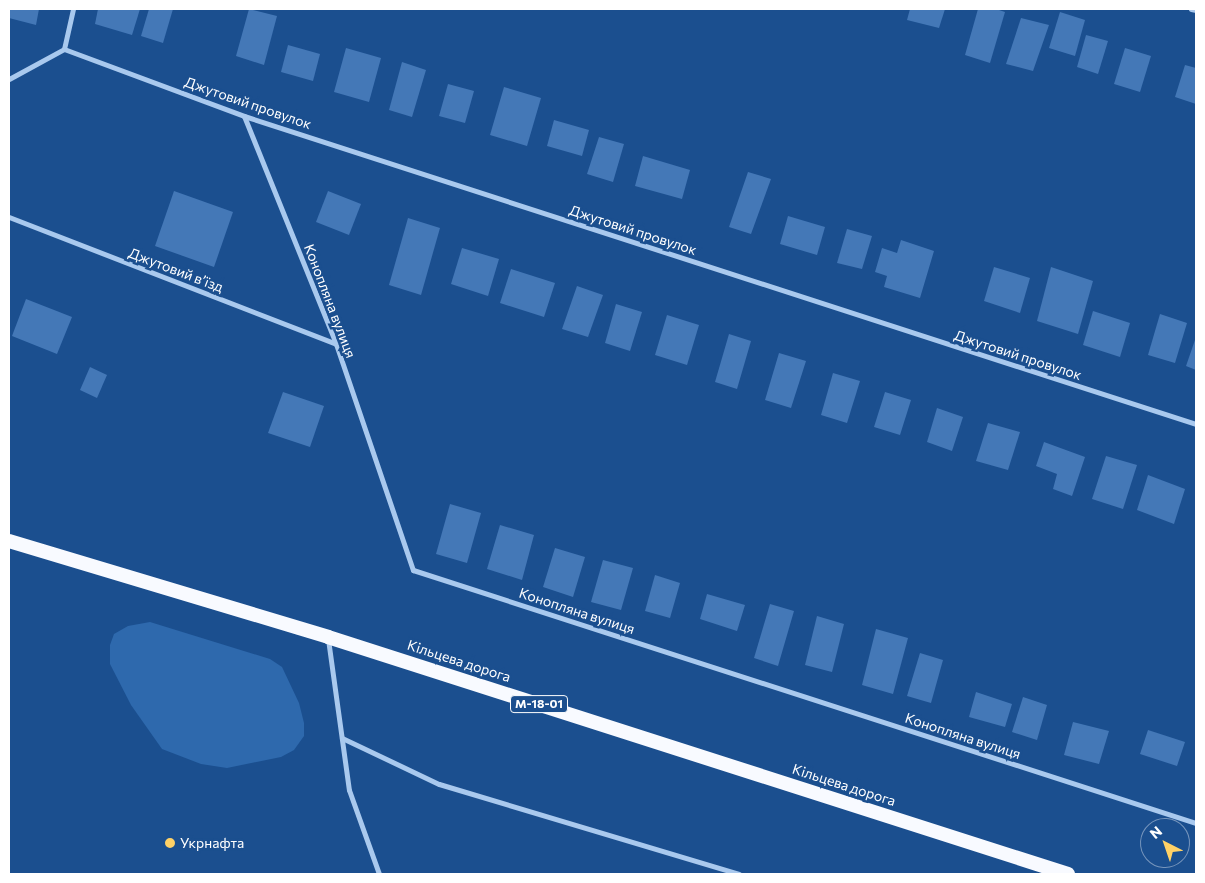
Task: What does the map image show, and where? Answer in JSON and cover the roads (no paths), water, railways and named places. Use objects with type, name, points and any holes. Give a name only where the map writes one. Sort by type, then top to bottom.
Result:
[{"type":"highway","name":"Кільцева дорога","points":[[9,541],[328,637],[1068,874]]},
{"type":"street","points":[[9,79],[64,50],[72,9]]},
{"type":"street","points":[[1191,9],[1196,10]]},
{"type":"street","name":"Джутовий провулок","points":[[64,50],[244,116],[1196,424]]},
{"type":"street","name":"Конопляна вулиця","points":[[244,116],[336,344],[413,570],[1196,823]]},
{"type":"street","name":"Джутовий в’їзд","points":[[9,217],[336,344]]},
{"type":"street","points":[[328,637],[349,790],[379,874]]},
{"type":"street","points":[[342,738],[438,784],[740,874]]},
{"type":"place","name":"Укрнафта","points":[[170,843]]}]
